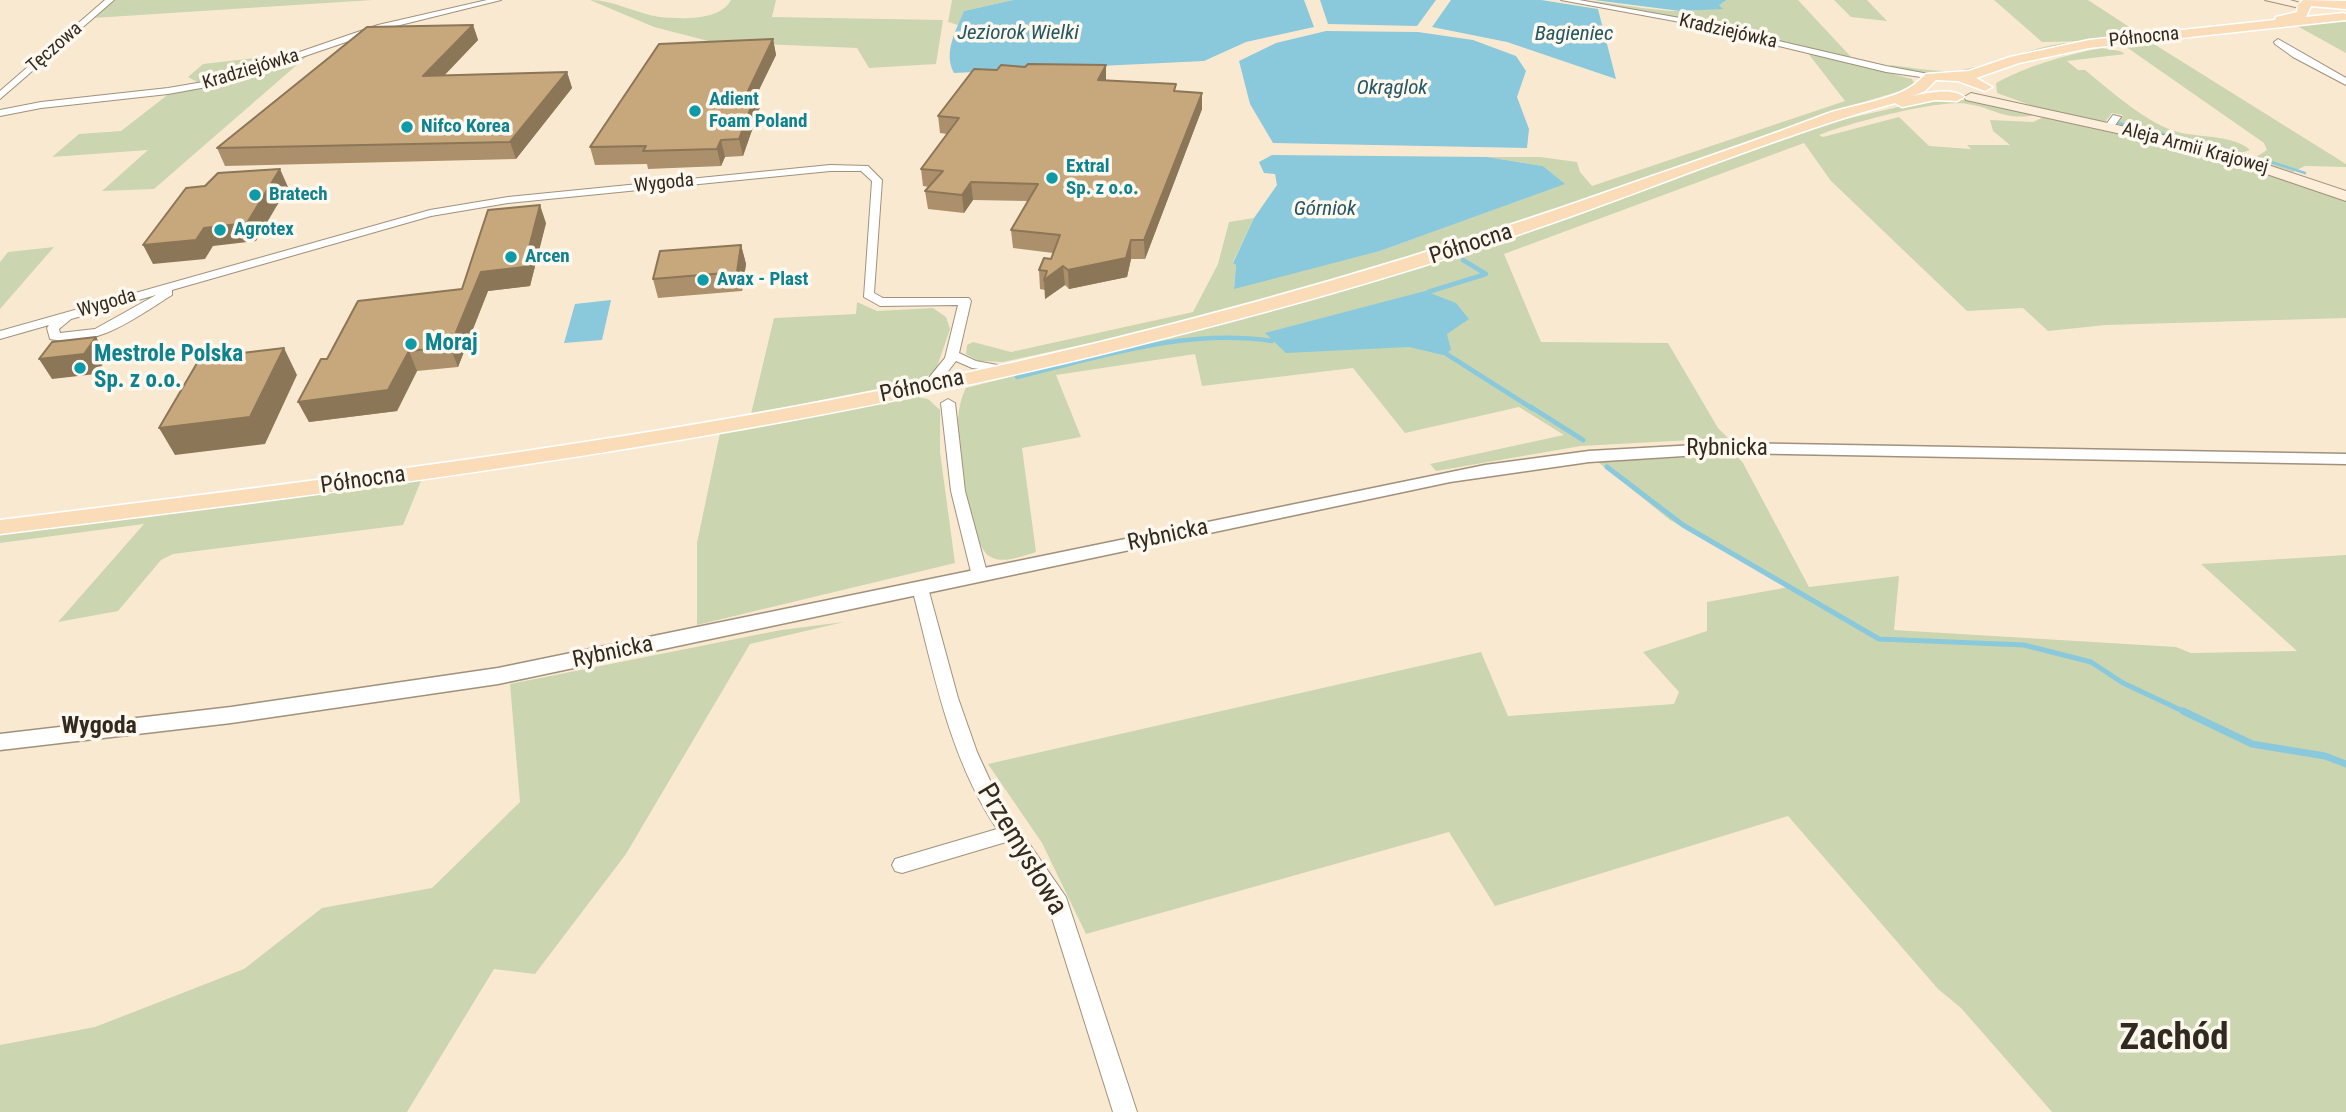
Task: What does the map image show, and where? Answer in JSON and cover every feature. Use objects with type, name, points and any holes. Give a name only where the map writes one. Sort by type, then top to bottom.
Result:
[{"type":"main road","points":[[2271,0],[2310,3]]},
{"type":"main road","points":[[2288,0],[2310,3],[2320,13],[2345,9]]},
{"type":"main road","name":"Północna","points":[[2250,26],[2295,17],[2303,13],[2310,3]]},
{"type":"main road","name":"Północna","points":[[1953,77],[1970,75],[2038,54],[2100,43],[2250,26],[2345,9]]},
{"type":"main road","name":"Północna","points":[[1816,124],[1924,98],[1975,93],[1989,80],[2027,64],[2038,54]]},
{"type":"main road","points":[[1927,80],[1953,77],[1975,93]]},
{"type":"main road","points":[[1927,80],[1975,93]]},
{"type":"main road","name":"Północna","points":[[0,527],[508,460],[695,430],[1003,370],[1194,325],[1386,272],[1519,229],[1849,110],[1914,91],[1927,80]]},
{"type":"main road","name":"Aleja Armii Krajowej","points":[[1975,93],[2042,112],[2113,122],[2227,155],[2346,195]]},
{"type":"street","name":"Tęczowa","points":[[0,96],[110,0]]},
{"type":"street","name":"Kradziejówka","points":[[0,113],[223,81],[382,27],[497,0]]},
{"type":"street","name":"Kradziejówka","points":[[1565,0],[1680,20],[1927,80]]},
{"type":"street","points":[[2278,42],[2346,82]]},
{"type":"street","name":"Wygoda","points":[[0,335],[399,220],[467,206],[540,196],[817,169],[864,168],[877,180],[868,294],[880,302],[965,301],[954,355],[944,373],[922,387]]},
{"type":"street","name":"Wygoda","points":[[69,315],[53,328],[54,336],[80,338],[100,333],[186,281]]},
{"type":"street","points":[[954,355],[972,364],[1003,370]]},
{"type":"street","points":[[968,377],[948,403],[949,449],[958,499],[980,576]]},
{"type":"street","points":[[922,387],[948,403]]},
{"type":"street","name":"Rybnicka","points":[[0,742],[231,715],[498,676],[1450,477],[1605,453],[1731,448],[2346,459]]},
{"type":"street","name":"Przemysłowa","points":[[920,588],[957,724],[976,775],[1010,833],[1037,865],[1056,897],[1125,1112]]},
{"type":"street","points":[[902,865],[1010,833]]},
{"type":"green space","points":[[115,0],[373,0],[93,18]]},
{"type":"green space","points":[[590,0],[669,18],[710,15],[726,7],[731,0],[776,0],[772,17],[943,20],[936,64],[869,68],[857,48],[712,42],[654,27]]},
{"type":"green space","points":[[952,0],[1013,0],[964,11],[958,25],[948,22]]},
{"type":"green space","points":[[1575,0],[1694,11],[1727,0],[1798,0],[1852,58]]},
{"type":"green space","points":[[1834,0],[1867,0],[1887,21],[1851,17]]},
{"type":"green space","points":[[1994,0],[2088,0],[2134,30],[2183,30],[2090,41],[2042,42]]},
{"type":"green space","points":[[2328,21],[2346,22],[2346,53],[2299,27],[2292,26]]},
{"type":"green space","points":[[2149,41],[2346,164],[2346,167],[2305,166],[2293,172],[2257,161],[2256,157],[2267,150],[2264,143],[2122,44]]},
{"type":"green space","points":[[2073,43],[1966,71],[1924,73],[1891,68],[1891,65],[1928,70],[1957,70]]},
{"type":"green space","points":[[2101,48],[2125,54],[2067,61],[2078,70],[2085,70],[2131,107],[2169,129],[2236,142],[2250,150],[2237,154],[2119,125],[2116,123],[2123,115],[2112,113],[2105,122],[2041,109],[1997,93],[1996,83],[2020,71]]},
{"type":"green space","points":[[320,51],[306,57],[154,189],[102,191],[148,150],[52,157],[79,134],[121,131],[170,93],[232,81]]},
{"type":"green space","points":[[1807,52],[1912,79],[1914,83],[1907,89],[1840,109],[1450,248],[1195,320],[1003,362],[979,361],[966,354],[967,345],[973,342],[1011,352],[1193,312],[1218,264],[1229,222],[1254,218],[1233,262],[1236,265],[1234,288],[1380,251],[1564,184],[1543,166],[1487,157],[1540,157],[1577,162],[1580,172],[1592,186],[1845,101]]},
{"type":"green space","points":[[299,53],[230,78],[199,83],[188,77],[203,64]]},
{"type":"green space","points":[[1980,100],[2036,115],[2015,116],[1953,103],[1893,114],[1819,135],[1823,137],[1899,117],[1929,146],[1971,149],[1967,145],[2010,145],[1993,131],[1990,120],[2033,122],[2044,117],[2255,166],[2346,202],[2346,318],[2106,325],[2048,331],[2023,308],[1967,311],[1831,181],[1804,143],[1504,254],[1541,342],[1668,343],[1718,428],[1728,438],[1581,446],[1436,471],[1430,464],[1564,435],[1519,407],[1405,433],[1353,368],[1202,386],[1195,354],[1056,375],[1081,437],[1022,448],[1036,552],[1012,559],[994,559],[983,549],[977,537],[964,487],[957,439],[959,408],[966,388],[1245,317],[1484,247],[1824,124],[1924,101]]},
{"type":"green space","points":[[54,247],[0,309],[0,262],[8,252]]},
{"type":"green space","points":[[857,302],[877,311],[933,308],[946,317],[950,329],[935,373],[907,383],[751,414],[774,318],[856,314]]},
{"type":"green space","points":[[913,396],[928,399],[940,410],[940,452],[955,563],[697,625],[697,543],[720,433]]},
{"type":"green space","points":[[1736,455],[1743,463],[1809,587],[1899,576],[1894,630],[2176,647],[2191,653],[2297,651],[2201,564],[2346,555],[2346,1112],[2052,1112],[1961,1008],[1938,989],[1788,816],[1495,906],[1449,832],[1086,934],[1042,843],[988,764],[1481,652],[1508,716],[1674,704],[1679,692],[1643,652],[1707,631],[1707,602],[1789,587],[1670,520],[1598,462]]},
{"type":"green space","points":[[420,478],[403,525],[173,554],[161,560],[118,611],[58,622],[144,524],[0,543],[0,533]]},
{"type":"green space","points":[[844,622],[750,644],[626,854],[535,974],[494,969],[407,1112],[0,1112],[0,1045],[95,1027],[244,969],[322,908],[432,888],[520,802],[510,684],[781,630]]},
{"type":"water","name":"Jeziorok Wielki","points":[[1013,0],[1304,0],[1314,27],[1246,42],[1204,61],[954,73],[950,50],[964,11]]},
{"type":"water","points":[[1320,0],[1436,0],[1417,26],[1328,24]]},
{"type":"water","name":"Bagieniec","points":[[1451,0],[1541,0],[1598,9],[1616,79],[1507,42],[1432,27]]},
{"type":"water","points":[[1594,0],[1727,0],[1719,5],[1723,9],[1680,11]]},
{"type":"water","name":"Okrąglok","points":[[1326,31],[1418,32],[1473,40],[1516,56],[1526,71],[1517,97],[1529,129],[1527,148],[1273,143],[1250,104],[1239,61],[1276,43]]},
{"type":"water","name":"Górniok","points":[[1272,155],[1487,157],[1543,166],[1565,184],[1380,251],[1234,289],[1236,265],[1233,263],[1254,218],[1277,185],[1275,174],[1264,173],[1259,162]]},
{"type":"water","points":[[1425,291],[1456,303],[1469,319],[1447,334],[1451,350],[1443,355],[1409,347],[1286,353],[1265,333]]},
{"type":"water","points":[[611,300],[602,340],[564,343],[575,304]]},
{"type":"building","name":"Nifco Korea","points":[[473,25],[423,76],[567,72],[510,142],[217,148],[367,27]]},
{"type":"building","name":"Adient Foam Poland","points":[[773,39],[748,91],[757,91],[739,139],[721,140],[717,149],[643,151],[646,146],[590,147],[659,44]]},
{"type":"building","name":"Extral Sp. z o.o.","points":[[1028,64],[1106,65],[1098,80],[1176,84],[1174,91],[1202,93],[1144,240],[1131,240],[1126,258],[1068,270],[1063,266],[1044,280],[1047,271],[1039,270],[1044,258],[1051,259],[1060,235],[1011,230],[1038,184],[971,182],[962,195],[925,191],[943,171],[921,169],[959,118],[938,116],[974,69],[997,70],[1001,65],[1025,67]]},
{"type":"building","points":[[280,169],[247,223],[204,228],[196,240],[143,245],[186,188],[205,186],[218,173]]},
{"type":"building","points":[[540,205],[524,267],[481,272],[450,347],[409,351],[388,390],[298,402],[321,359],[327,359],[358,301],[462,289],[488,210]]},
{"type":"building","points":[[741,245],[737,272],[653,279],[660,251]]},
{"type":"building","points":[[96,337],[84,354],[39,359],[52,342]]},
{"type":"building","points":[[284,348],[250,417],[159,428],[200,358]]},
{"type":"waterway","points":[[2119,123],[2237,152]]},
{"type":"waterway","points":[[2271,162],[2305,173]]},
{"type":"waterway","points":[[1428,292],[1486,274],[1463,260]]},
{"type":"waterway","points":[[1017,377],[1112,353],[1175,341],[1207,338],[1272,341]]},
{"type":"waterway","points":[[1445,353],[1533,409]]},
{"type":"waterway","points":[[1531,407],[1583,440]]},
{"type":"waterway","points":[[1607,467],[1683,525],[1879,639],[2024,645],[2091,662],[2123,683],[2187,713]]},
{"type":"waterway","points":[[2183,711],[2252,744],[2325,756],[2346,764]]},
{"type":"place","name":"Adient Foam Poland","points":[[695,111]]},
{"type":"place","name":"Nifco Korea","points":[[407,127]]},
{"type":"place","name":"Extral Sp. z o.o.","points":[[1052,178]]},
{"type":"place","name":"Bratech","points":[[255,195]]},
{"type":"place","name":"Agrotex","points":[[220,230]]},
{"type":"place","name":"Arcen","points":[[511,257]]},
{"type":"place","name":"Avax - Plast","points":[[703,280]]},
{"type":"place","name":"Moraj","points":[[411,344]]},
{"type":"place","name":"Mestrole Polska Sp. z o.o.","points":[[80,368]]},
{"type":"district","name":"Wygoda","points":[[99,727]]},
{"type":"district","name":"Zachód","points":[[2174,1040]]}]
